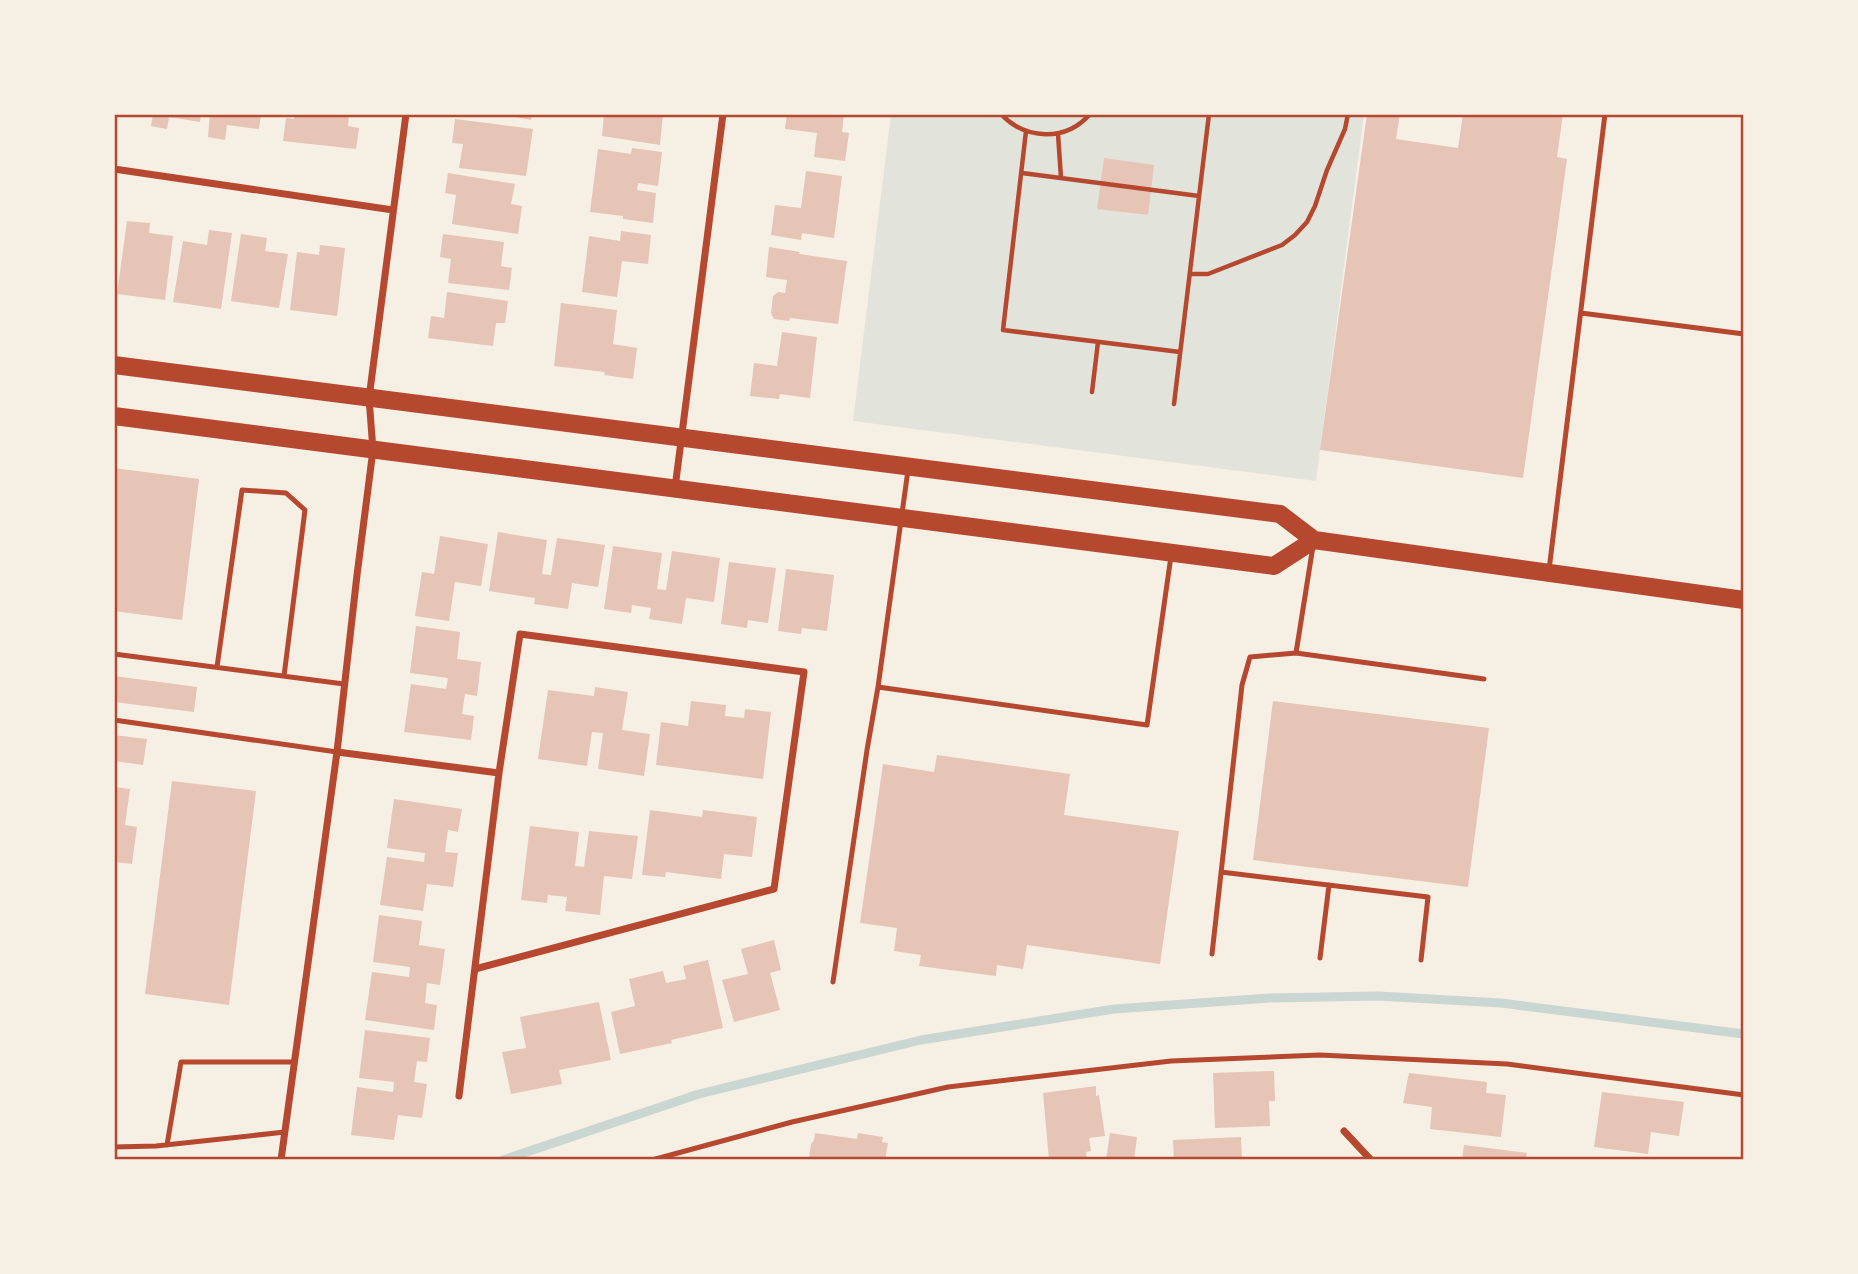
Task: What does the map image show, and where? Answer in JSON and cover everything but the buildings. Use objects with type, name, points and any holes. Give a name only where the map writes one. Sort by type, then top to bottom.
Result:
[{"type":"main road","points":[[114,365],[1280,514],[1314,540],[1744,600]]},
{"type":"main road","points":[[114,416],[1274,566],[1314,540]]},
{"type":"street","points":[[281,1160],[337,752],[373,450],[369,398],[407,114]]},
{"type":"street","points":[[675,489],[723,114]]},
{"type":"street","points":[[114,169],[393,210]]},
{"type":"street","points":[[459,1096],[499,773],[520,634],[804,672],[774,889],[475,969]]},
{"type":"street","points":[[337,752],[499,773]]},
{"type":"street","points":[[1343,1130],[1371,1160]]},
{"type":"lane","points":[[1549,573],[1605,114]]},
{"type":"lane","points":[[1581,313],[1744,334]]},
{"type":"lane","points":[[833,982],[909,467]]},
{"type":"lane","points":[[217,667],[242,490],[286,493],[305,510],[284,676]]},
{"type":"lane","points":[[1296,653],[1314,540]]},
{"type":"lane","points":[[878,687],[1147,725],[1171,552]]},
{"type":"lane","points":[[1212,954],[1242,685],[1250,657],[1296,653],[1484,679]]},
{"type":"lane","points":[[114,654],[344,684]]},
{"type":"lane","points":[[114,720],[337,752]]},
{"type":"lane","points":[[1221,872],[1428,897],[1421,960]]},
{"type":"lane","points":[[1320,958],[1329,885]]},
{"type":"lane","points":[[652,1160],[792,1122],[948,1087],[1171,1061],[1320,1055],[1507,1064],[1744,1095]]},
{"type":"lane","points":[[167,1145],[181,1062],[295,1062]]},
{"type":"lane","points":[[114,1147],[167,1145],[285,1132]]},
{"type":"path","points":[[1001,114],[1016,126],[1038,134],[1058,134],[1074,128],[1090,114]]},
{"type":"path","points":[[1174,404],[1209,114]]},
{"type":"path","points":[[1190,274],[1208,274],[1282,246],[1307,222],[1345,129],[1348,114]]},
{"type":"path","points":[[1026,131],[1003,330],[1180,352]]},
{"type":"path","points":[[1058,134],[1060,178]]},
{"type":"path","points":[[1022,173],[1199,195]]},
{"type":"path","points":[[1092,392],[1098,342]]},
{"type":"shaded area","points":[[891,114],[1364,114],[1316,481],[853,421]]},
{"type":"waterway","points":[[503,1160],[699,1094],[921,1040],[1114,1009],[1270,998],[1378,996],[1501,1003],[1744,1034]]}]
